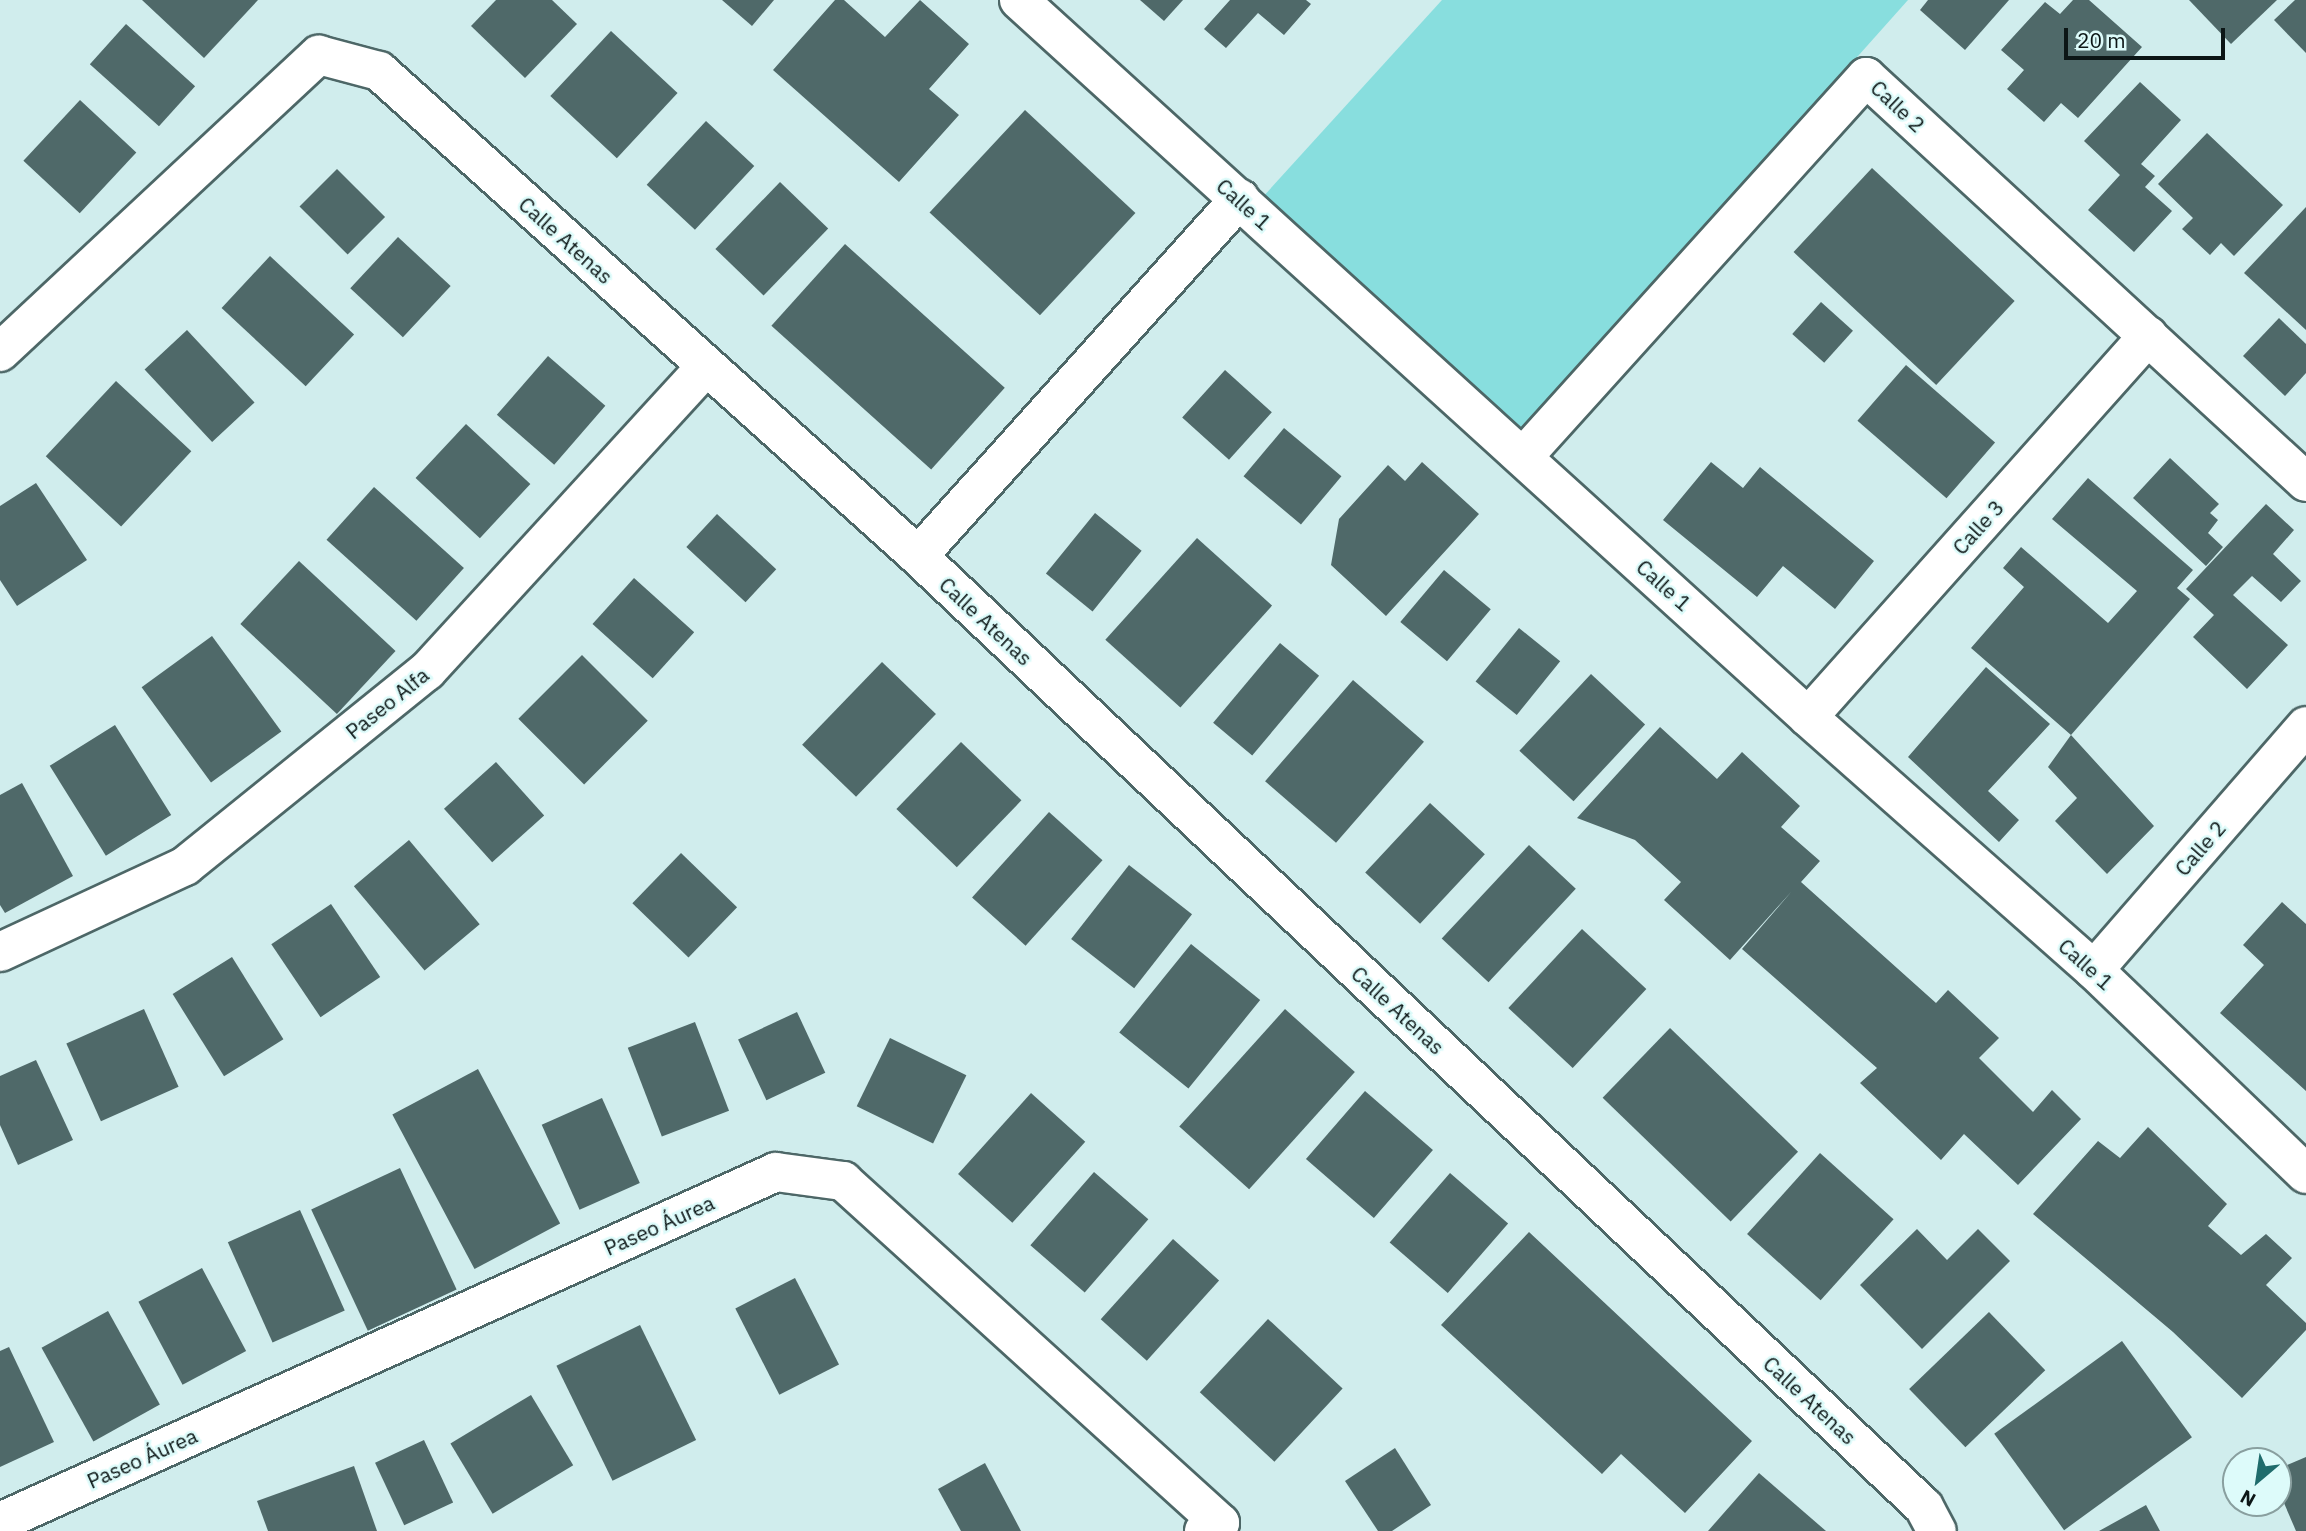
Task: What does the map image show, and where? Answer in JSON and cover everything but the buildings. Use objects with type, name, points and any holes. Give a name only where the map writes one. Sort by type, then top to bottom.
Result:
[{"type":"street","name":"Calle 1","points":[[1018,0],[1808,717],[2094,971],[2306,1174]]},
{"type":"street","name":"Calle Atenas","points":[[0,352],[319,55],[379,71],[918,556],[1924,1507],[1937,1531]]},
{"type":"street","name":"Calle 2","points":[[1523,457],[1866,77],[2306,481]]},
{"type":"street","points":[[918,556],[1240,200]]},
{"type":"street","name":"Calle 3","points":[[1808,717],[2148,336]]},
{"type":"street","name":"Paseo Alfa","points":[[0,953],[185,866],[428,671],[706,366]]},
{"type":"street","name":"Calle 2","points":[[2094,971],[2306,726]]},
{"type":"street","name":"Paseo Áurea","points":[[0,1522],[776,1172],[843,1181],[1220,1523],[1204,1531]]},
{"type":"shaded area","points":[[1442,0],[1908,0],[1521,434],[1261,199]]}]
